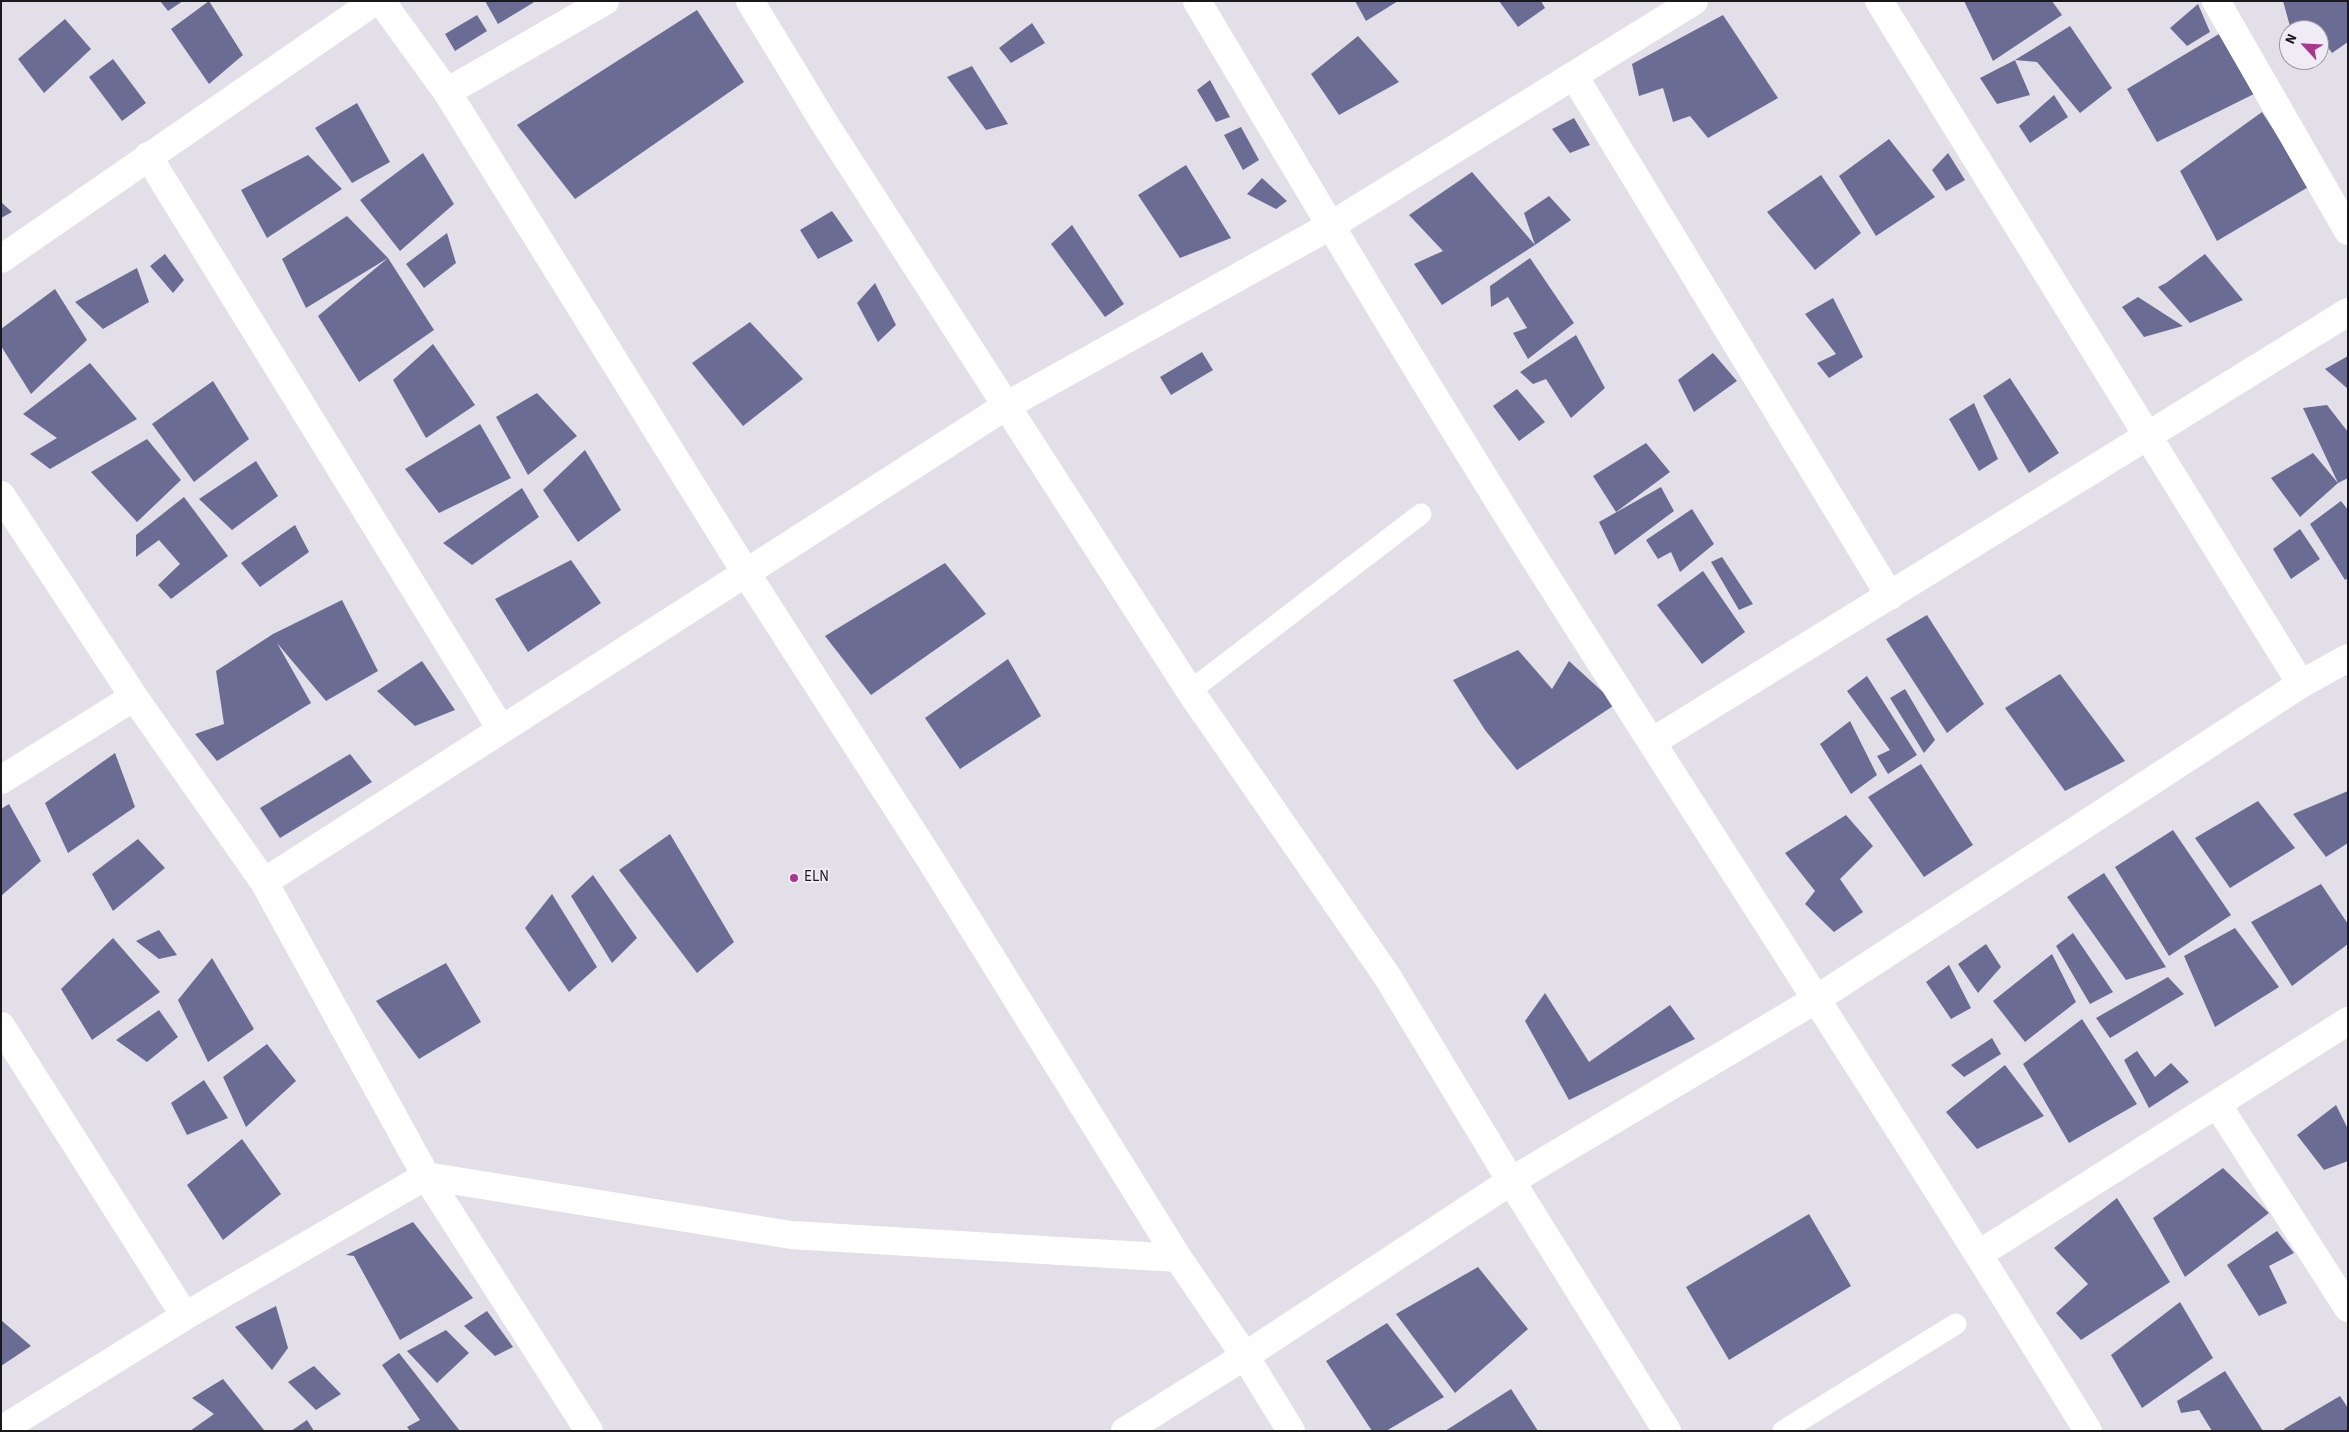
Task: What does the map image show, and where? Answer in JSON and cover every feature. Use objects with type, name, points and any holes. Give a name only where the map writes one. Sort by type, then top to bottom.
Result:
[{"type":"street","points":[[1,259],[375,1]]},
{"type":"street","points":[[381,1],[447,92],[746,573],[930,859],[1178,1258],[1245,1356],[1291,1431]]},
{"type":"street","points":[[447,92],[605,1]]},
{"type":"street","points":[[750,1],[822,121],[1190,691],[1386,976],[1667,1431]]},
{"type":"street","points":[[1197,1],[1330,226],[1533,556],[1979,1254],[2088,1431]]},
{"type":"street","points":[[264,882],[1006,406],[1330,226],[1694,1]]},
{"type":"street","points":[[1880,1],[2147,438],[2301,684]]},
{"type":"street","points":[[2216,1],[2348,231]]},
{"type":"street","points":[[1574,76],[1890,596]]},
{"type":"street","points":[[148,156],[501,729]]},
{"type":"street","points":[[1652,742],[2147,438],[2348,312]]},
{"type":"street","points":[[1,495],[134,698],[264,882],[426,1176],[578,1427]]},
{"type":"street","points":[[1124,1431],[1245,1356],[1511,1181],[1815,1000],[2301,684],[2348,658]]},
{"type":"street","points":[[1,780],[134,698]]},
{"type":"street","points":[[1979,1254],[2348,1021]]},
{"type":"street","points":[[1,1026],[185,1316]]},
{"type":"street","points":[[2217,1104],[2348,1308]]},
{"type":"street","points":[[1,1430],[185,1316],[426,1176],[791,1234],[1178,1258]]},
{"type":"lane","points":[[1190,691],[1422,514]]},
{"type":"lane","points":[[1783,1431],[1956,1324]]},
{"type":"building","points":[[160,1],[183,1],[168,11]]},
{"type":"building","points":[[209,1],[243,55],[209,84],[171,29]]},
{"type":"building","points":[[485,1],[536,1],[498,24]]},
{"type":"building","points":[[1355,1],[1398,1],[1366,21]]},
{"type":"building","points":[[1499,1],[1541,1],[1545,8],[1518,27]]},
{"type":"building","points":[[1964,1],[2052,1],[2062,15],[1993,61]]},
{"type":"building","points":[[2283,1],[2348,1],[2348,42],[2332,53],[2329,49],[2329,20],[2288,20]]},
{"type":"building","points":[[2198,4],[2210,32],[2187,46],[2170,28]]},
{"type":"building","points":[[697,10],[744,82],[575,199],[517,125]]},
{"type":"building","points":[[477,15],[487,31],[455,51],[445,34]]},
{"type":"building","points":[[1723,15],[1778,98],[1708,138],[1690,116],[1673,122],[1663,88],[1639,96],[1632,64]]},
{"type":"building","points":[[65,19],[91,49],[44,93],[18,59]]},
{"type":"building","points":[[1032,23],[1045,43],[1011,63],[999,48]]},
{"type":"building","points":[[2070,26],[2112,88],[2080,113],[2037,62],[2015,60]]},
{"type":"building","points":[[2219,34],[2254,94],[2157,142],[2127,89]]},
{"type":"building","points":[[1358,36],[1399,82],[1339,115],[1311,74]]},
{"type":"building","points":[[113,59],[146,103],[122,121],[89,77]]},
{"type":"building","points":[[2015,60],[2030,95],[1997,104],[1980,78]]},
{"type":"building","points":[[972,66],[1008,124],[986,130],[947,77]]},
{"type":"building","points":[[1210,80],[1230,117],[1216,122],[1197,90]]},
{"type":"building","points":[[2054,95],[2068,117],[2030,143],[2019,126]]},
{"type":"building","points":[[357,103],[390,162],[352,183],[315,128]]},
{"type":"building","points":[[2262,112],[2310,186],[2217,241],[2180,171]]},
{"type":"building","points":[[1574,118],[1590,145],[1570,153],[1552,129]]},
{"type":"building","points":[[1241,127],[1259,160],[1243,170],[1224,135]]},
{"type":"building","points":[[1889,139],[1935,197],[1876,236],[1839,176]]},
{"type":"building","points":[[423,153],[454,204],[400,251],[360,200]]},
{"type":"building","points":[[1948,153],[1965,180],[1946,191],[1932,170]]},
{"type":"building","points":[[308,155],[342,189],[267,238],[241,190]]},
{"type":"building","points":[[1186,165],[1231,238],[1180,258],[1138,195]]},
{"type":"building","points":[[1472,172],[1535,245],[1442,305],[1414,264],[1443,251],[1409,215]]},
{"type":"building","points":[[1821,175],[1861,233],[1815,270],[1767,212]]},
{"type":"building","points":[[1262,178],[1287,201],[1276,209],[1247,194]]},
{"type":"building","points":[[1549,196],[1571,220],[1535,245],[1524,213]]},
{"type":"building","points":[[1,202],[12,212],[1,218]]},
{"type":"building","points":[[832,211],[853,241],[818,259],[800,230]]},
{"type":"building","points":[[347,216],[388,258],[306,308],[282,259]]},
{"type":"building","points":[[1072,225],[1124,304],[1105,317],[1051,244]]},
{"type":"building","points":[[447,233],[456,263],[424,288],[406,264]]},
{"type":"building","points":[[165,254],[184,280],[173,293],[150,266]]},
{"type":"building","points":[[2205,254],[2243,300],[2190,323],[2158,287]]},
{"type":"building","points":[[388,258],[434,330],[359,382],[318,316]]},
{"type":"building","points":[[1530,258],[1574,323],[1528,359],[1513,333],[1527,328],[1508,297],[1491,307],[1490,286]]},
{"type":"building","points":[[137,268],[149,302],[103,329],[75,302]]},
{"type":"building","points":[[875,283],[896,325],[878,342],[857,303]]},
{"type":"building","points":[[55,289],[87,340],[31,394],[1,346],[1,329]]},
{"type":"building","points":[[2138,297],[2183,326],[2144,337],[2122,307]]},
{"type":"building","points":[[1833,298],[1863,357],[1829,378],[1817,363],[1836,354],[1805,314]]},
{"type":"building","points":[[750,322],[803,379],[743,426],[692,363]]},
{"type":"building","points":[[1576,335],[1605,388],[1571,418],[1546,379],[1533,384],[1520,372]]},
{"type":"building","points":[[433,344],[475,405],[426,438],[393,380]]},
{"type":"building","points":[[1202,352],[1213,370],[1171,395],[1160,377]]},
{"type":"building","points":[[1713,353],[1737,381],[1694,412],[1678,380]]},
{"type":"building","points":[[2348,356],[2348,389],[2325,369]]},
{"type":"building","points":[[90,363],[137,419],[50,469],[30,454],[57,438],[23,414]]},
{"type":"building","points":[[2010,378],[2059,453],[2029,473],[1983,396]]},
{"type":"building","points":[[213,381],[249,439],[194,482],[152,424]]},
{"type":"building","points":[[1517,389],[1545,422],[1519,441],[1493,406]]},
{"type":"building","points":[[537,393],[577,436],[528,475],[496,417]]},
{"type":"building","points":[[1974,403],[1998,459],[1979,471],[1949,419]]},
{"type":"building","points":[[2327,405],[2348,432],[2348,478],[2338,483],[2303,408]]},
{"type":"building","points":[[480,424],[511,478],[439,513],[405,469]]},
{"type":"building","points":[[147,439],[181,480],[137,522],[91,472]]},
{"type":"building","points":[[1646,443],[1670,472],[1616,512],[1593,476]]},
{"type":"building","points":[[585,450],[621,510],[578,542],[543,490]]},
{"type":"building","points":[[2313,453],[2338,483],[2300,517],[2271,478]]},
{"type":"building","points":[[256,461],[278,496],[232,530],[199,499]]},
{"type":"building","points":[[1661,487],[1674,511],[1615,555],[1599,522]]},
{"type":"building","points":[[522,488],[539,517],[472,565],[443,543]]},
{"type":"building","points":[[184,497],[228,556],[171,599],[158,585],[180,564],[159,540],[136,557],[136,535]]},
{"type":"building","points":[[2341,501],[2348,510],[2348,578],[2345,580],[2310,524]]},
{"type":"building","points":[[1692,509],[1714,544],[1680,572],[1671,552],[1658,559],[1646,540]]},
{"type":"building","points":[[295,525],[309,552],[260,587],[241,563]]},
{"type":"building","points":[[2300,529],[2320,559],[2291,579],[2273,549]]},
{"type":"building","points":[[1722,557],[1753,604],[1739,610],[1711,562]]},
{"type":"building","points":[[571,560],[601,603],[528,652],[495,599]]},
{"type":"building","points":[[945,563],[986,614],[871,695],[825,636]]},
{"type":"building","points":[[1703,571],[1745,632],[1702,664],[1657,605]]},
{"type":"building","points":[[342,600],[378,671],[326,701],[277,643],[311,703],[217,761],[195,734],[224,724],[216,671],[273,634]]},
{"type":"building","points":[[1927,615],[1984,704],[1947,733],[1886,639]]},
{"type":"building","points":[[1518,650],[1552,689],[1569,661],[1616,704],[1517,770],[1485,730],[1453,680]]},
{"type":"building","points":[[1008,659],[1041,716],[960,769],[925,718]]},
{"type":"building","points":[[422,661],[455,710],[415,726],[377,691]]},
{"type":"building","points":[[2060,674],[2125,761],[2065,791],[2005,708]]},
{"type":"building","points":[[1867,676],[1917,755],[1888,774],[1877,756],[1890,750],[1847,691]]},
{"type":"building","points":[[1905,689],[1935,740],[1924,753],[1890,698]]},
{"type":"building","points":[[1850,721],[1877,775],[1851,794],[1820,744]]},
{"type":"building","points":[[115,753],[135,807],[68,853],[45,803]]},
{"type":"building","points":[[350,754],[372,782],[280,838],[260,808]]},
{"type":"building","points":[[1921,764],[1973,845],[1924,877],[1868,797]]},
{"type":"building","points":[[2348,791],[2348,843],[2326,857],[2293,814]]},
{"type":"building","points":[[2258,801],[2295,848],[2230,888],[2195,838]]},
{"type":"building","points":[[9,804],[41,861],[1,896],[1,809]]},
{"type":"building","points":[[1846,815],[1873,846],[1840,879],[1863,912],[1834,932],[1805,904],[1815,891],[1785,853]]},
{"type":"building","points":[[2173,830],[2231,915],[2169,956],[2115,867]]},
{"type":"building","points":[[670,834],[734,942],[697,973],[619,870]]},
{"type":"building","points":[[138,839],[165,868],[113,911],[92,874]]},
{"type":"building","points":[[2104,873],[2166,967],[2126,980],[2067,897]]},
{"type":"building","points":[[593,875],[637,938],[612,963],[571,896]]},
{"type":"building","points":[[2321,884],[2348,924],[2348,944],[2292,986],[2251,922]]},
{"type":"building","points":[[552,894],[597,967],[569,992],[525,928]]},
{"type":"building","points":[[2235,928],[2279,987],[2215,1027],[2184,956]]},
{"type":"building","points":[[159,930],[177,955],[159,959],[136,941]]},
{"type":"building","points":[[2073,933],[2113,992],[2090,1004],[2056,946]]},
{"type":"building","points":[[113,938],[160,992],[92,1040],[61,989]]},
{"type":"building","points":[[1986,944],[2001,967],[1978,993],[1958,964]]},
{"type":"building","points":[[2052,954],[2076,1002],[2025,1042],[1993,1001]]},
{"type":"building","points":[[212,958],[254,1029],[208,1062],[178,1000]]},
{"type":"building","points":[[446,963],[481,1022],[419,1059],[376,1001]]},
{"type":"building","points":[[1949,965],[1971,1008],[1951,1019],[1926,982]]},
{"type":"building","points":[[2168,977],[2184,994],[2110,1038],[2096,1018]]},
{"type":"building","points":[[1545,993],[1589,1062],[1670,1005],[1695,1039],[1569,1100],[1525,1021]]},
{"type":"building","points":[[159,1010],[178,1037],[147,1062],[116,1040]]},
{"type":"building","points":[[2082,1019],[2137,1104],[2069,1143],[2023,1064]]},
{"type":"building","points":[[1992,1038],[2001,1054],[1964,1077],[1951,1065]]},
{"type":"building","points":[[267,1044],[296,1081],[246,1127],[223,1077]]},
{"type":"building","points":[[2137,1051],[2155,1077],[2171,1063],[2189,1082],[2149,1108],[2124,1060]]},
{"type":"building","points":[[2005,1065],[2044,1116],[1977,1149],[1946,1112]]},
{"type":"building","points":[[204,1080],[228,1118],[187,1135],[171,1103]]},
{"type":"building","points":[[2336,1105],[2348,1129],[2348,1161],[2324,1170],[2297,1135]]},
{"type":"building","points":[[242,1139],[281,1194],[223,1240],[187,1185]]},
{"type":"building","points":[[2223,1168],[2269,1213],[2185,1277],[2153,1218]]},
{"type":"building","points":[[2117,1198],[2170,1282],[2081,1340],[2056,1313],[2088,1284],[2054,1248]]},
{"type":"building","points":[[1809,1214],[1851,1286],[1729,1360],[1686,1287]]},
{"type":"building","points":[[413,1222],[473,1298],[400,1340],[354,1256],[346,1255]]},
{"type":"building","points":[[2277,1231],[2294,1253],[2269,1266],[2287,1303],[2259,1316],[2227,1265]]},
{"type":"building","points":[[1478,1267],[1528,1329],[1455,1393],[1396,1314]]},
{"type":"building","points":[[2180,1302],[2213,1358],[2142,1408],[2111,1355]]},
{"type":"building","points":[[276,1306],[288,1348],[272,1370],[235,1327]]},
{"type":"building","points":[[487,1311],[513,1347],[495,1356],[464,1326]]},
{"type":"building","points":[[1,1320],[31,1346],[1,1366]]},
{"type":"building","points":[[1387,1323],[1444,1397],[1386,1431],[1372,1431],[1326,1361]]},
{"type":"building","points":[[446,1330],[469,1353],[437,1383],[407,1351]]},
{"type":"building","points":[[399,1353],[460,1431],[410,1431],[407,1427],[420,1420],[382,1365]]},
{"type":"building","points":[[314,1366],[341,1394],[316,1410],[288,1382]]},
{"type":"building","points":[[2225,1371],[2263,1431],[2212,1431],[2199,1410],[2181,1413],[2177,1401]]},
{"type":"building","points":[[223,1379],[264,1430],[190,1431],[214,1414],[192,1398]]},
{"type":"building","points":[[1511,1389],[1538,1431],[1445,1431]]},
{"type":"building","points":[[2340,1396],[2348,1408],[2348,1431],[2285,1431],[2284,1429]]},
{"type":"building","points":[[307,1420],[314,1431],[291,1431]]},
{"type":"place","name":"ELN","points":[[794,878]]}]
